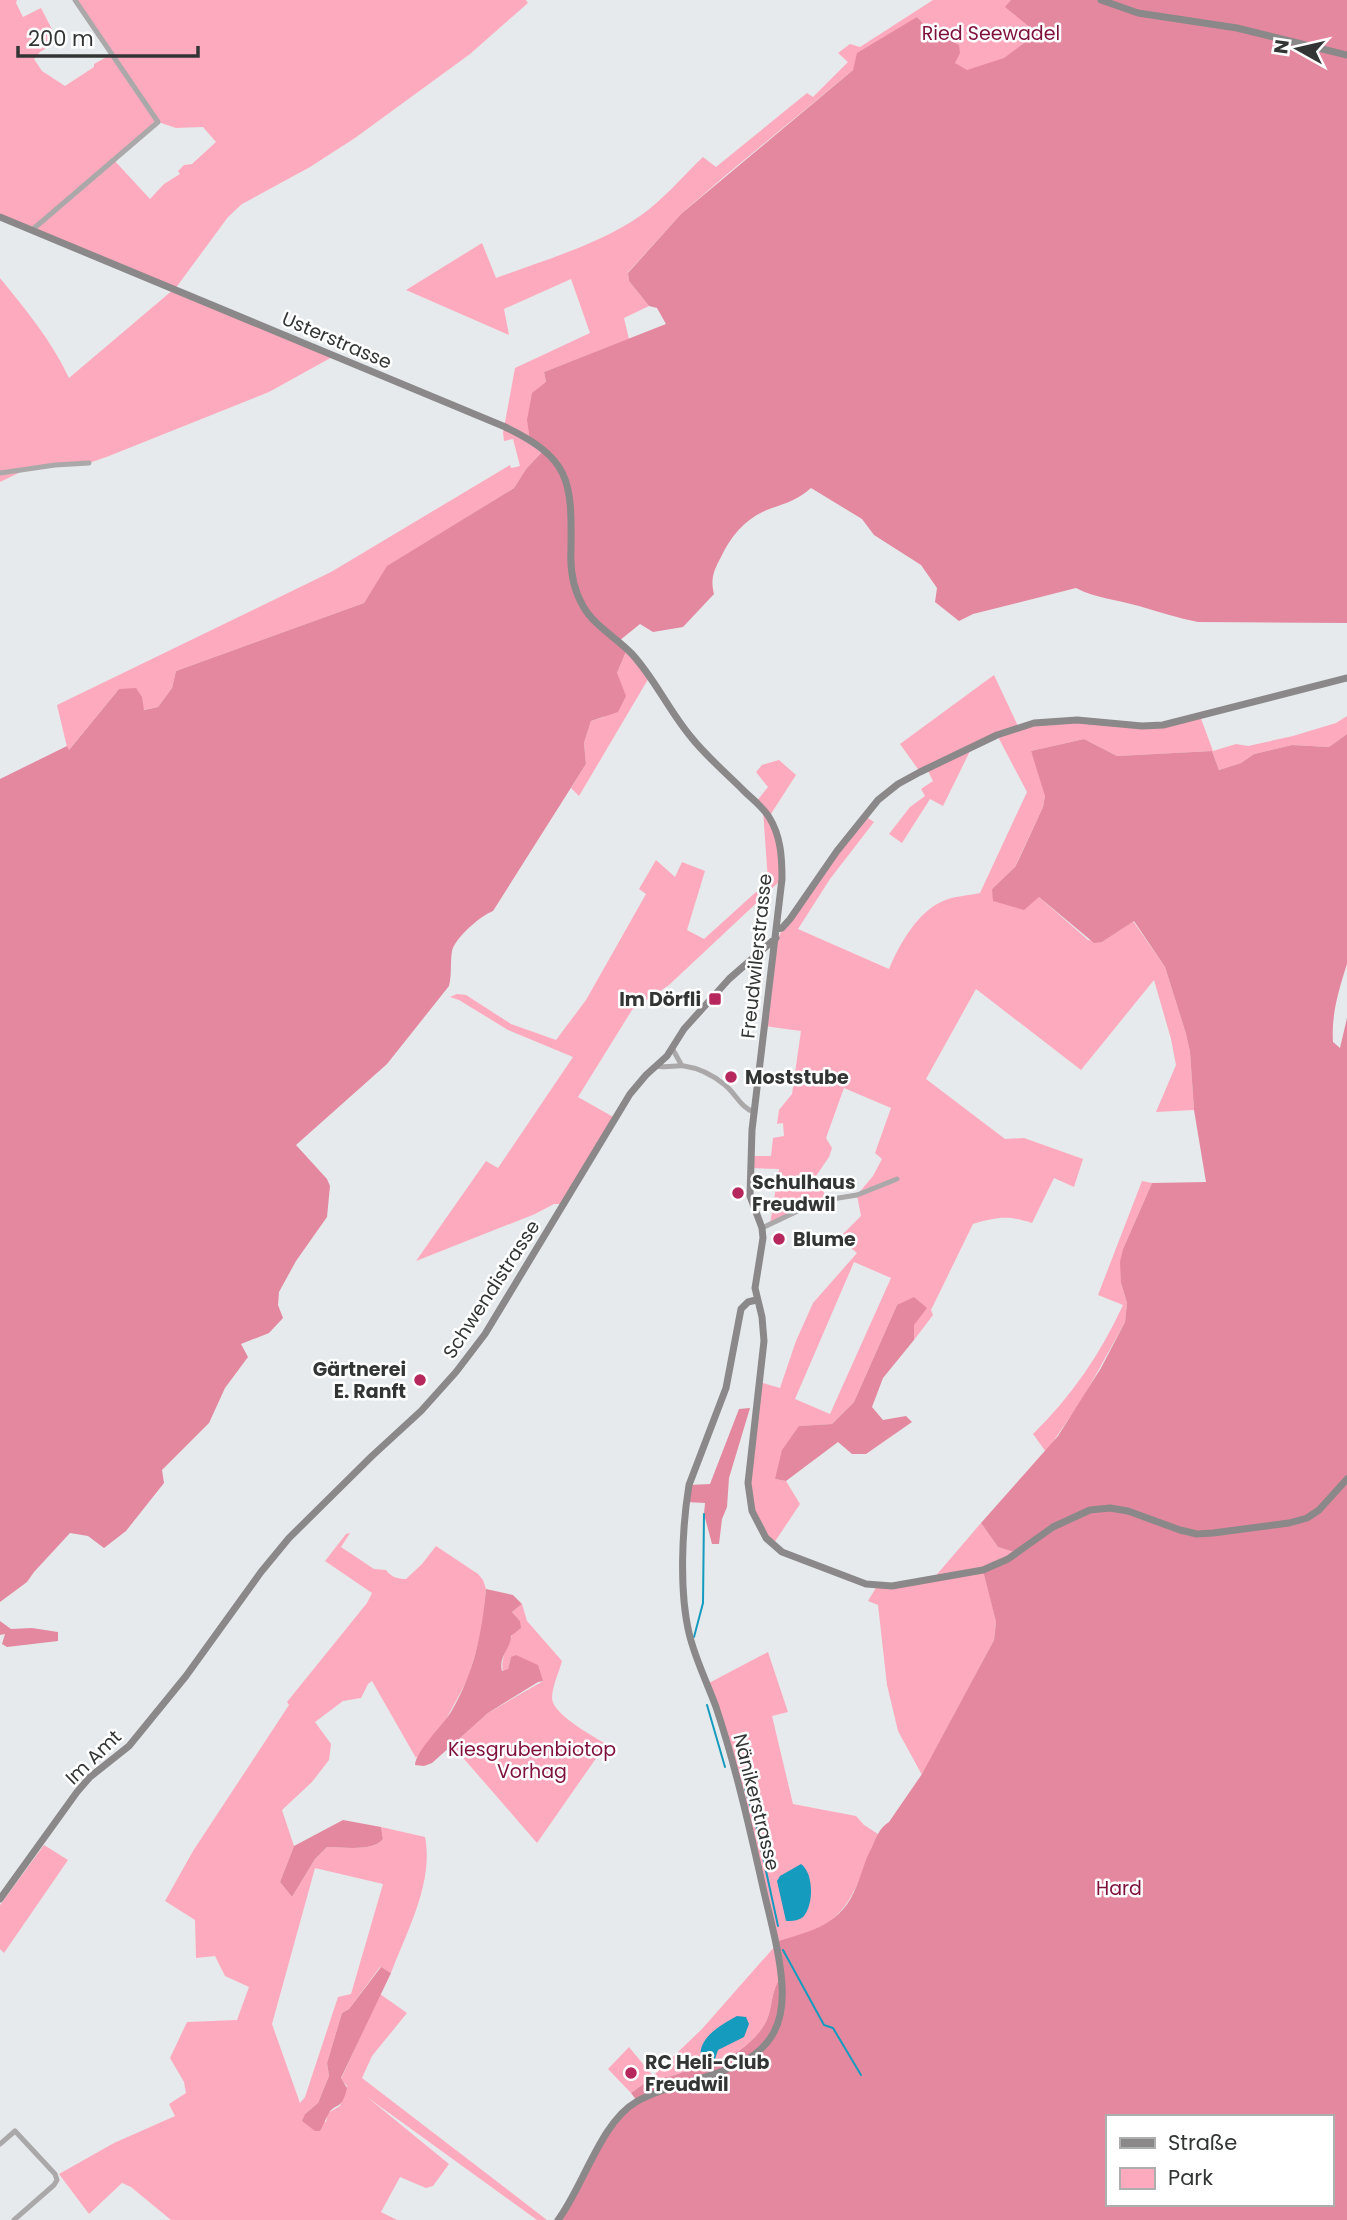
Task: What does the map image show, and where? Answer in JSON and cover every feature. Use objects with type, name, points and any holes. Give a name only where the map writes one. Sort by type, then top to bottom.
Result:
[{"type":"street","points":[[32,230],[158,122],[75,0]]},
{"type":"street","points":[[1101,0],[1138,13],[1237,28],[1347,55]]},
{"type":"street","name":"Usterstrasse","points":[[0,217],[503,426],[530,440],[554,459],[569,486],[572,508],[571,566]]},
{"type":"street","points":[[0,473],[89,463]]},
{"type":"street","name":"Freudwilerstrasse","points":[[571,566],[578,596],[592,619],[633,655],[693,740],[769,817],[778,838],[782,866],[781,893],[754,1112],[750,1196],[762,1228],[755,1288],[764,1341],[748,1483],[752,1511],[766,1538],[782,1552],[866,1584],[892,1586],[984,1570],[1008,1559],[1066,1520],[1101,1508],[1128,1511],[1197,1534],[1289,1523],[1307,1518],[1319,1510],[1347,1479]]},
{"type":"street","points":[[777,929],[782,928],[790,919],[837,851],[888,792],[920,772],[997,735],[1034,723],[1063,719],[1142,726],[1163,725],[1347,678]]},
{"type":"street","name":"Schwendistrasse","points":[[212,1641],[289,1538],[441,1391],[485,1334],[639,1082],[672,1048],[684,1029],[729,979],[776,938]]},
{"type":"street","points":[[672,1048],[682,1066]]},
{"type":"street","points":[[656,1066],[682,1066],[717,1079],[730,1089],[747,1110],[754,1112]]},
{"type":"street","points":[[762,1228],[806,1207],[826,1200],[857,1195],[897,1179]]},
{"type":"street","name":"Nänikerstrasse","points":[[558,2220],[608,2130],[626,2109],[646,2097],[717,2073],[746,2060],[770,2040],[779,2019],[782,1995],[779,1960],[732,1764],[716,1707],[689,1631],[684,1578],[689,1485],[726,1388],[741,1309],[745,1304],[757,1300]]},
{"type":"street","name":"Im Amt","points":[[0,1899],[77,1792],[90,1777],[129,1746],[212,1641]]},
{"type":"street","points":[[0,2144],[15,2131],[55,2174],[57,2180],[14,2220]]},
{"type":"green space","points":[[0,0],[17,0],[23,17],[41,8],[58,41],[34,59],[42,71],[65,86],[110,55],[75,0],[526,0],[528,3],[470,54],[355,138],[310,167],[242,204],[228,217],[175,289],[334,356],[269,392],[109,456],[89,463],[29,468],[0,482],[0,278],[46,338],[69,378],[174,289],[0,217]],"holes":[[[158,122],[176,128],[203,127],[216,142],[192,164],[184,165],[178,171],[180,174],[164,184],[150,199],[113,159]]]},
{"type":"green space","name":"Ried Seewadel","points":[[933,0],[1029,0],[1037,33],[1005,58],[965,74],[955,63],[943,37],[930,30],[917,17],[681,214],[628,272],[629,281],[649,306],[624,318],[629,339],[544,372],[544,450],[526,469],[514,488],[388,566],[364,603],[176,671],[172,688],[158,707],[143,710],[142,697],[119,689],[68,751],[57,705],[331,572],[510,465],[511,468],[520,466],[513,439],[504,441],[503,433],[515,368],[590,333],[571,279],[504,309],[509,335],[406,290],[482,243],[496,278],[570,251],[624,226],[657,203],[703,157],[716,167],[807,93],[813,97],[848,62],[838,53],[850,44],[860,47]]},
{"type":"green space","points":[[1011,0],[1347,0],[1347,623],[1198,622],[1099,597],[1076,588],[973,614],[959,621],[935,602],[937,588],[921,565],[874,535],[862,519],[811,488],[797,498],[748,521],[730,541],[716,566],[714,594],[683,627],[653,632],[640,624],[619,641],[627,649],[617,673],[626,696],[618,712],[591,721],[584,743],[586,764],[493,911],[469,928],[454,946],[449,986],[387,1064],[296,1145],[327,1179],[330,1186],[327,1217],[296,1261],[279,1292],[278,1305],[283,1318],[269,1333],[241,1344],[248,1357],[225,1388],[209,1423],[162,1470],[164,1483],[126,1531],[104,1548],[88,1536],[70,1533],[27,1582],[0,1602],[0,779],[67,746],[69,750],[119,689],[136,688],[142,697],[144,710],[158,707],[172,688],[176,671],[364,603],[387,566],[514,488],[526,469],[544,450],[530,440],[527,420],[532,393],[546,382],[544,372],[666,324],[657,308],[649,306],[629,281],[628,273],[681,214],[853,70],[857,53],[917,17],[930,30],[959,45],[960,53],[955,63],[967,70],[1004,58],[1037,33],[1005,7]]},
{"type":"green space","points":[[627,649],[650,676],[579,796],[571,788],[586,764],[584,743],[591,721],[604,717]]},
{"type":"green space","points":[[994,675],[1018,726],[1048,721],[1142,726],[1200,716],[1213,751],[1236,744],[1248,746],[1293,736],[1336,723],[1347,716],[1347,734],[1329,747],[1292,745],[1254,754],[1241,763],[1219,770],[1212,751],[1117,756],[1084,739],[1031,751],[1044,787],[1043,807],[1015,867],[992,889],[1039,897],[1088,940],[1102,942],[1133,921],[1165,967],[1190,1052],[1194,1110],[1156,1112],[1176,1065],[1154,980],[1081,1070],[976,989],[926,1079],[1005,1139],[1024,1138],[1083,1159],[1074,1187],[1054,1178],[1032,1223],[1002,1218],[973,1224],[931,1310],[933,1315],[914,1340],[914,1325],[897,1305],[854,1402],[832,1424],[799,1426],[775,1479],[786,1481],[800,1504],[772,1546],[749,1499],[759,1382],[780,1388],[813,1303],[857,1253],[839,1238],[861,1216],[857,1195],[873,1176],[882,1159],[875,1153],[891,1108],[844,1088],[826,1138],[832,1148],[816,1176],[820,1179],[826,1200],[770,1224],[779,1169],[751,1168],[751,1156],[771,1156],[773,1138],[784,1136],[783,1123],[777,1124],[779,1110],[792,1094],[801,1031],[764,1026],[777,940],[785,924],[865,816],[874,822],[830,879],[798,929],[889,969],[904,940],[932,907],[955,897],[980,893],[1027,792],[997,735],[972,747],[943,806],[930,799],[902,843],[889,834],[910,807],[925,796],[921,789],[933,781],[927,769],[920,772],[900,744]],"holes":[[[854,1262],[891,1278],[830,1414],[795,1399]]]},
{"type":"green space","name":"Hard","points":[[1347,734],[1347,964],[1336,1002],[1333,1042],[1340,1048],[1347,1018],[1347,2220],[558,2220],[604,2137],[637,2101],[631,2093],[653,2077],[671,2076],[699,2065],[722,2061],[748,2044],[759,2033],[769,2015],[775,1989],[781,1977],[775,1942],[824,1924],[834,1918],[851,1898],[878,1834],[922,1774],[994,1640],[996,1622],[983,1570],[1017,1553],[998,1547],[981,1523],[1058,1436],[1101,1368],[1125,1322],[1127,1303],[1121,1283],[1120,1262],[1123,1249],[1152,1183],[1206,1182],[1194,1110],[1186,1034],[1165,967],[1134,921],[1102,942],[1094,943],[1039,897],[1024,910],[993,901],[992,889],[1015,867],[1043,807],[1045,796],[1031,751],[1084,739],[1117,756],[1212,751],[1219,770],[1241,763],[1254,754],[1292,745],[1329,747]]},
{"type":"green space","points":[[779,760],[796,775],[769,817],[775,829],[782,879],[669,985],[632,1010],[578,1097],[615,1118],[564,1204],[554,1204],[416,1261],[486,1161],[498,1168],[573,1057],[508,1030],[450,997],[457,994],[466,995],[511,1024],[556,1040],[586,1000],[646,894],[639,889],[656,860],[675,877],[682,862],[705,871],[687,930],[704,939],[768,881],[763,810],[756,802],[768,787],[756,772],[762,765]]},
{"type":"green space","points":[[1142,1181],[1152,1183],[1123,1249],[1121,1283],[1127,1303],[1125,1322],[1083,1398],[1046,1452],[1033,1434],[1084,1374],[1123,1305],[1098,1295]]},
{"type":"green space","points":[[914,1297],[927,1308],[914,1325],[914,1340],[883,1378],[872,1407],[883,1420],[906,1416],[912,1422],[866,1454],[852,1454],[838,1442],[786,1481],[775,1479],[782,1450],[799,1426],[832,1424],[854,1402],[897,1305]]},
{"type":"green space","points":[[750,1408],[729,1478],[727,1507],[722,1519],[719,1544],[712,1544],[704,1514],[705,1503],[686,1502],[689,1485],[710,1484],[739,1409]]},
{"type":"green space","points":[[981,1523],[998,1547],[1017,1553],[984,1571],[996,1622],[994,1640],[922,1775],[898,1731],[887,1685],[878,1605],[868,1601],[877,1586],[933,1579]]},
{"type":"green space","points":[[350,1533],[341,1547],[374,1569],[386,1570],[395,1577],[406,1579],[436,1546],[478,1574],[486,1589],[481,1633],[468,1679],[445,1721],[416,1758],[372,1681],[361,1698],[343,1701],[315,1722],[331,1744],[329,1760],[312,1782],[282,1810],[294,1846],[280,1882],[292,1897],[315,1859],[327,1847],[372,1846],[383,1839],[381,1827],[425,1837],[427,1854],[426,1871],[417,1906],[391,1973],[380,1967],[349,2009],[342,2013],[327,2063],[329,2076],[318,2103],[305,2114],[326,2122],[328,2113],[340,2106],[347,2086],[341,2079],[380,1994],[407,2013],[372,2056],[362,2078],[547,2220],[537,2220],[367,2097],[449,2164],[433,2186],[426,2188],[400,2177],[381,2212],[397,2220],[171,2220],[131,2187],[122,2183],[89,2214],[59,2174],[114,2143],[175,2116],[169,2104],[186,2093],[184,2082],[170,2058],[187,2022],[237,2020],[249,1987],[225,1976],[215,1956],[196,1958],[195,1920],[165,1901],[193,1851],[289,1705],[287,1702],[367,1603],[372,1593],[325,1561],[346,1534]],"holes":[[[315,1868],[383,1884],[351,1994],[338,1997],[305,2097],[300,2103],[272,2024]]]},
{"type":"green space","points":[[486,1589],[513,1595],[522,1604],[512,1612],[520,1621],[521,1628],[511,1636],[502,1661],[502,1671],[508,1669],[511,1657],[516,1655],[538,1665],[543,1681],[488,1713],[432,1763],[415,1765],[424,1746],[451,1712],[466,1683],[479,1637]]},
{"type":"green space","name":"Kiesgrubenbiotop Vorhag","points":[[522,1604],[527,1621],[562,1661],[553,1689],[554,1704],[574,1724],[606,1744],[537,1843],[452,1745],[488,1713],[543,1681],[511,1657],[508,1669],[503,1671],[510,1638],[520,1621],[512,1612]]},
{"type":"green space","points":[[0,1621],[11,1629],[32,1628],[58,1632],[58,1641],[7,1647],[2,1644],[5,1634],[0,1635]]},
{"type":"green space","points":[[768,1652],[788,1712],[772,1716],[793,1804],[856,1816],[878,1834],[856,1887],[841,1911],[817,1929],[775,1942],[743,1802],[707,1684]]},
{"type":"green space","points":[[343,1820],[381,1827],[383,1839],[365,1847],[327,1847],[315,1859],[292,1897],[280,1882],[294,1846]]},
{"type":"green space","points":[[44,1845],[68,1860],[4,1953],[0,1949],[0,1905]]},
{"type":"green space","points":[[776,1945],[781,1977],[775,1989],[769,2015],[759,2033],[742,2049],[713,2064],[699,2065],[671,2076],[653,2077],[631,2093],[608,2069],[629,2047],[653,2076],[702,2029]]},
{"type":"green space","points":[[381,1967],[391,1973],[341,2078],[347,2088],[343,2101],[330,2111],[320,2131],[315,2131],[302,2121],[305,2114],[318,2103],[329,2076],[327,2063],[342,2013],[349,2009]]},
{"type":"water","points":[[801,1864],[808,1875],[811,1898],[803,1917],[786,1921],[777,1881],[780,1876]]},
{"type":"water","points":[[737,2016],[746,2017],[749,2024],[744,2037],[718,2050],[715,2059],[706,2061],[701,2058],[706,2038]]},
{"type":"waterway","points":[[694,1637],[703,1603],[704,1514]]},
{"type":"waterway","points":[[707,1705],[725,1767]]},
{"type":"waterway","points":[[745,1789],[756,1825],[778,1926]]},
{"type":"waterway","points":[[783,1950],[824,2025],[833,2028],[861,2075]]},
{"type":"place","name":"Im Dörfli","points":[[715,999]]},
{"type":"place","name":"Moststube","points":[[731,1077]]},
{"type":"place","name":"Schulhaus Freudwil","points":[[738,1193]]},
{"type":"place","name":"Blume","points":[[779,1239]]},
{"type":"place","name":"Gärtnerei E. Ranft","points":[[420,1380]]},
{"type":"place","name":"RC Heli-Club Freudwil","points":[[631,2073]]}]
